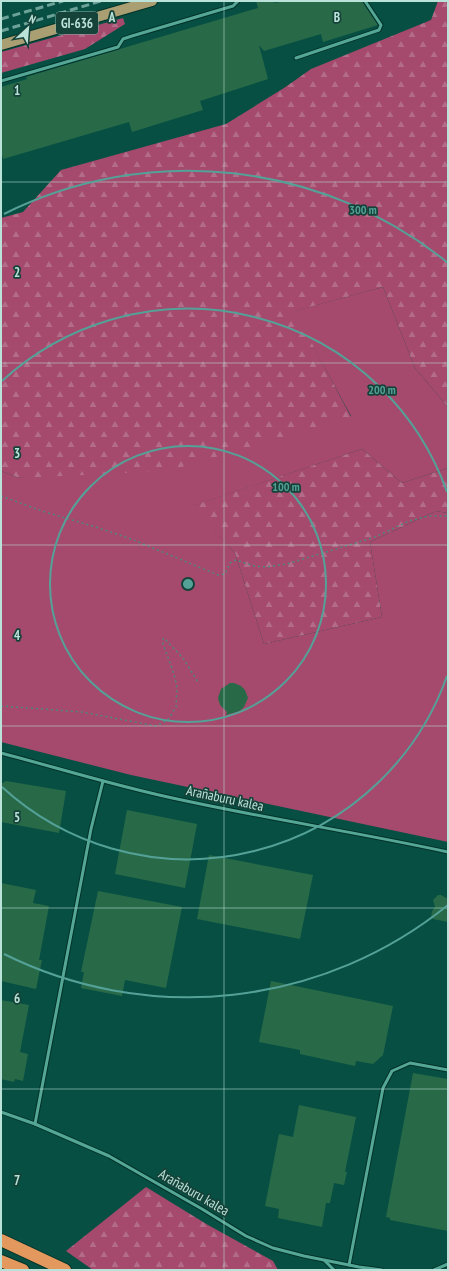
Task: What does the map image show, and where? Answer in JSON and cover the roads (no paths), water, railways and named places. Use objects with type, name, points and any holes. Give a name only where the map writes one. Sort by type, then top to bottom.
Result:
[{"type":"highway","points":[[1,1240],[65,1270]]},
{"type":"highway","points":[[1,1261],[23,1270]]},
{"type":"main road","name":"GI-636","points":[[1,45],[152,1]]},
{"type":"lane","points":[[1,81],[118,47],[123,39],[233,6],[238,1]]},
{"type":"lane","points":[[296,58],[379,30],[381,24],[365,1]]},
{"type":"lane","name":"Arañaburu kalea","points":[[1,753],[159,795],[264,817],[448,852]]},
{"type":"lane","points":[[35,1124],[91,829],[103,781]]},
{"type":"lane","points":[[349,1265],[383,1088],[392,1071],[410,1063],[448,1070]]},
{"type":"lane","name":"Arañaburu kalea","points":[[1,1112],[35,1124],[109,1156],[246,1236],[273,1248],[323,1260],[380,1270]]},
{"type":"lane","points":[[323,1260],[334,1270]]},
{"type":"lane","points":[[434,1270],[448,1264]]},
{"type":"railway","points":[[1,19],[63,1]]},
{"type":"railway","points":[[1,31],[101,1]]}]
